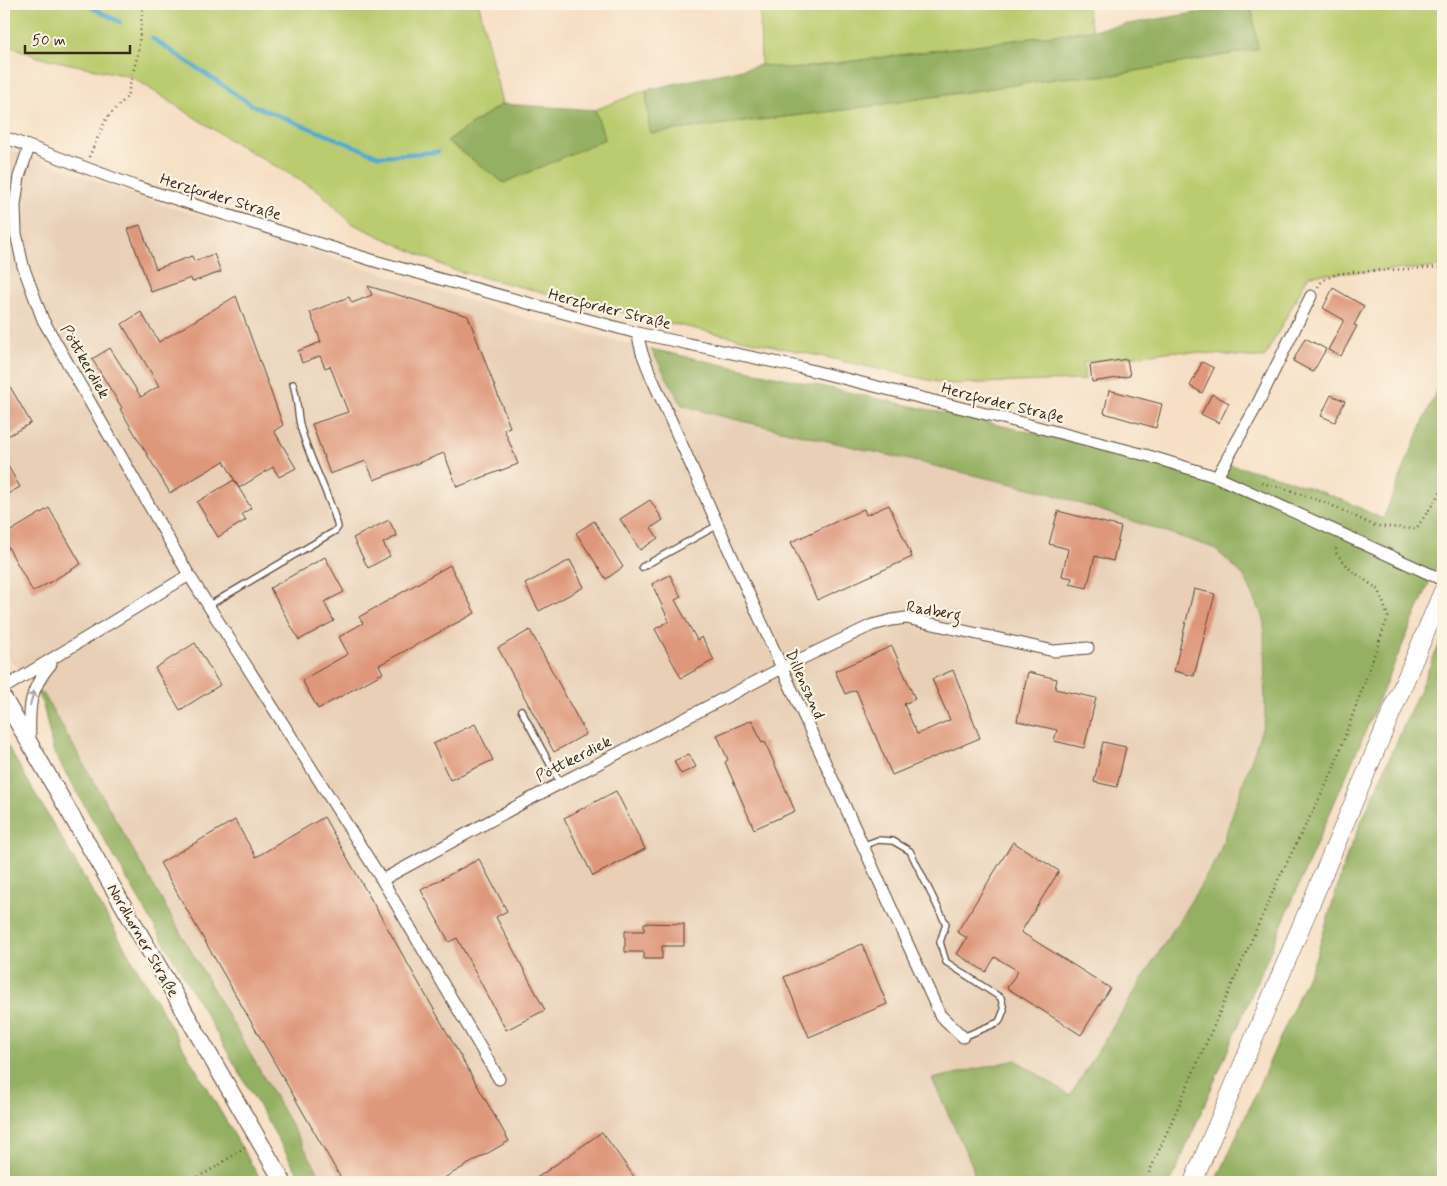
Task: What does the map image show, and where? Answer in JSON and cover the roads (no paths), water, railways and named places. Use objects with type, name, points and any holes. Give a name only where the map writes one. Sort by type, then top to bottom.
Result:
[{"type":"main road","points":[[1193,1182],[1443,591]]},
{"type":"main road","name":"Nordhorner Straße","points":[[4,699],[283,1182]]},
{"type":"main road","points":[[1197,1182],[1204,1157]]},
{"type":"street","name":"Herzforder Straße","points":[[4,137],[136,187],[378,262],[638,333],[798,368],[1149,456],[1217,477],[1443,580]]},
{"type":"street","name":"Pöttkerdiek","points":[[30,147],[19,178],[15,205],[16,232],[23,266],[43,320],[189,575],[382,880],[499,1079]]},
{"type":"street","points":[[1217,477],[1256,407],[1311,296]]},
{"type":"street","name":"Dillensand","points":[[638,333],[642,354],[651,376],[940,1015],[964,1037]]},
{"type":"street","points":[[4,688],[189,575]]},
{"type":"street","name":"Radberg","points":[[782,668],[872,625],[906,618],[1054,651],[1088,648]]},
{"type":"street","points":[[30,746],[32,695],[39,678],[56,657]]},
{"type":"street","name":"Pöttkerdiek","points":[[382,880],[560,783],[782,668]]},
{"type":"lane","points":[[208,606],[335,531],[338,527],[301,427],[298,399],[294,384]]},
{"type":"lane","points":[[642,567],[718,525]]},
{"type":"lane","points":[[521,710],[560,783]]},
{"type":"lane","points":[[862,846],[878,840],[893,841],[910,851],[946,924],[940,942],[946,962],[1001,998],[1004,1010],[999,1022],[964,1037]]},
{"type":"waterway","points":[[85,4],[120,22]]},
{"type":"waterway","points":[[152,38],[252,105],[379,156],[438,152]]}]
